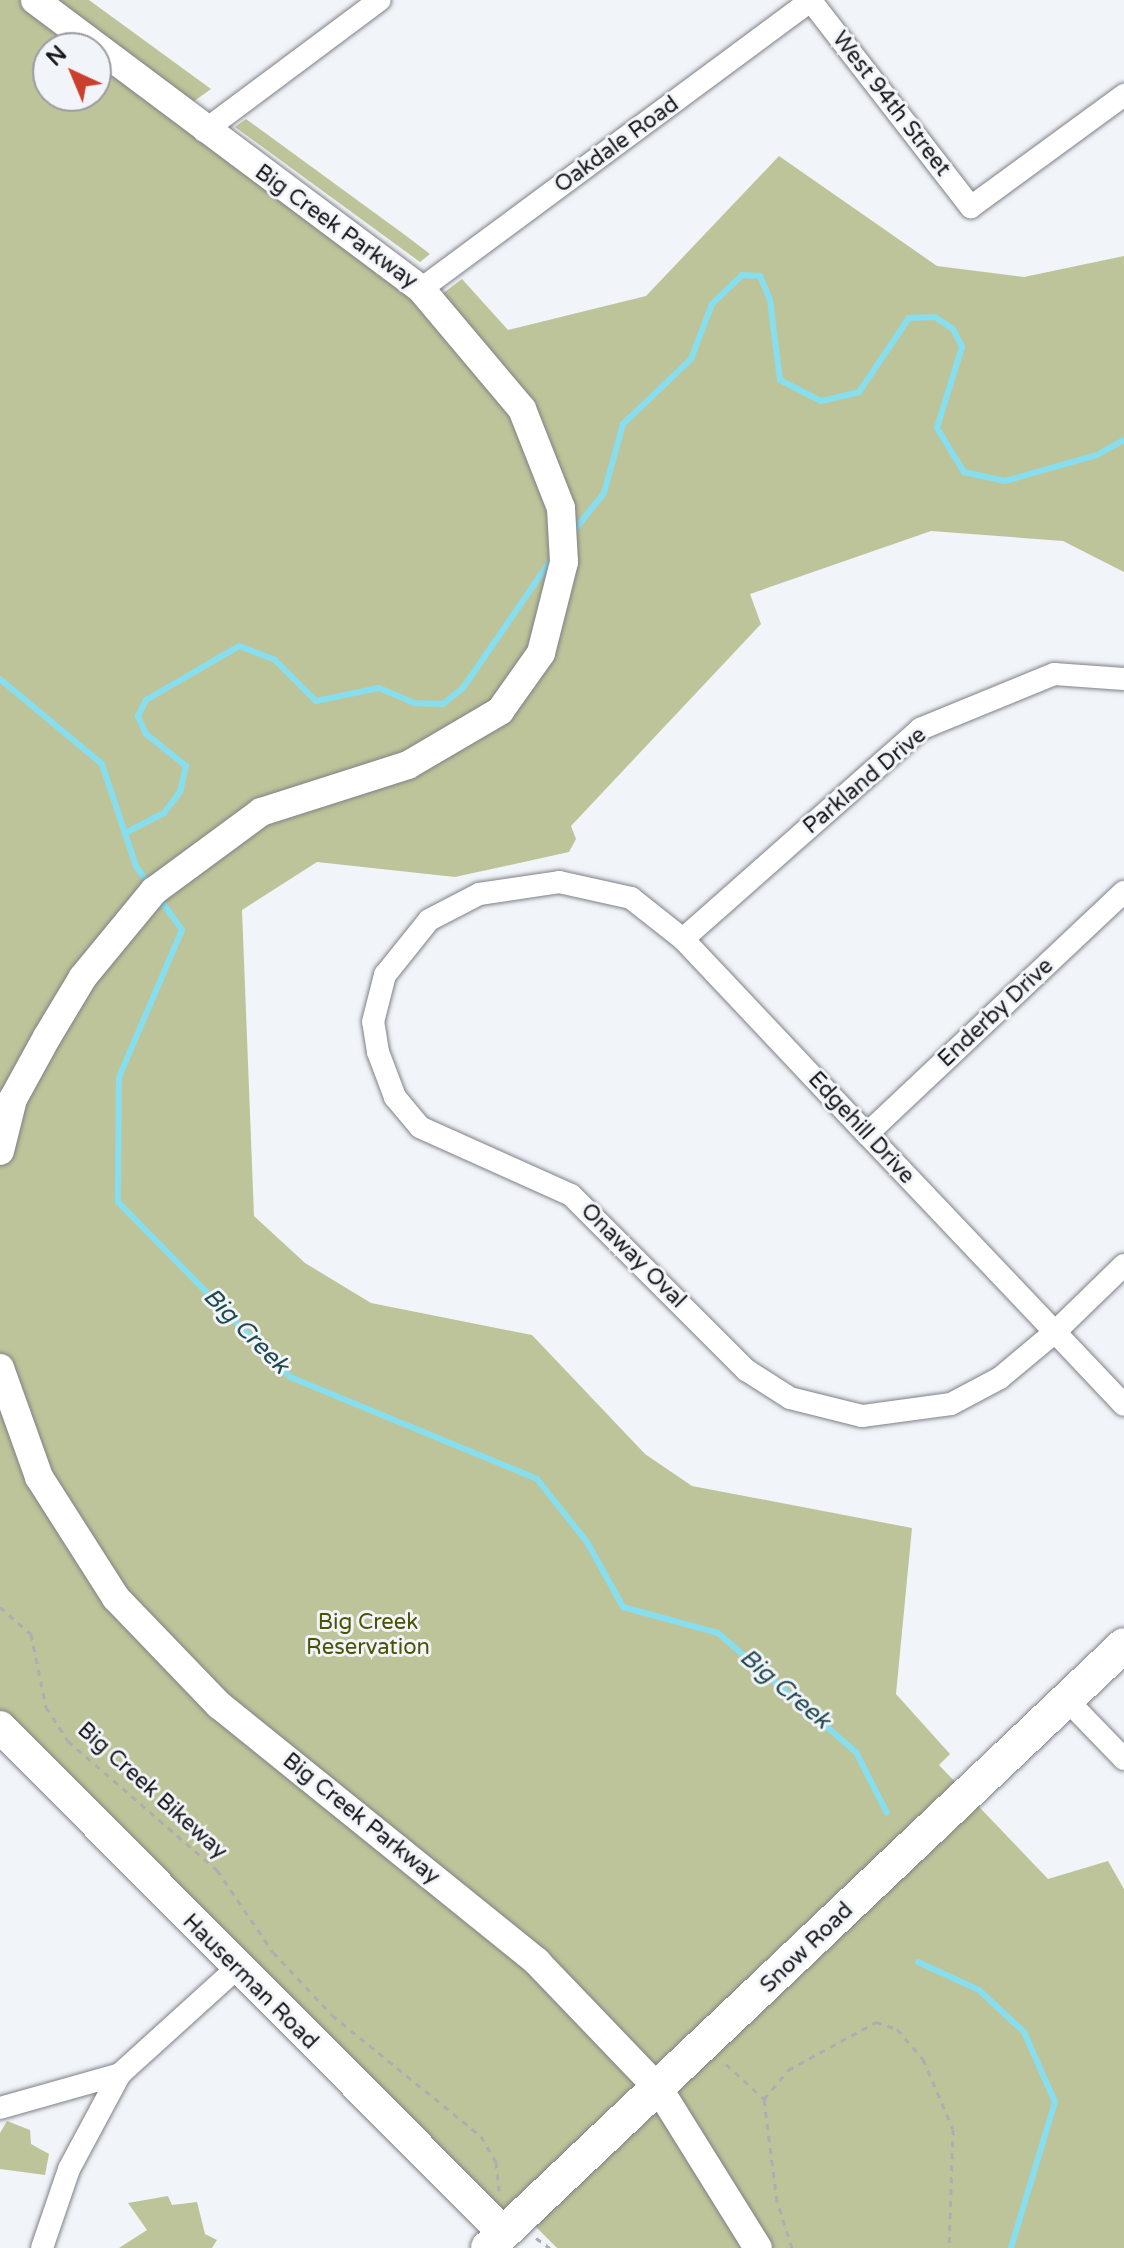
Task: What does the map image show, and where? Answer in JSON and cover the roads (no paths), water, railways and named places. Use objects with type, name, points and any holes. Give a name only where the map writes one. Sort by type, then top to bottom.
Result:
[{"type":"main road","name":"Snow Road","points":[[512,2242],[659,2089],[1124,1645]]},
{"type":"main road","name":"Hauserman Road","points":[[0,1727],[236,1969],[512,2242]]},
{"type":"street","name":"Big Creek Parkway","points":[[0,1151],[13,1099],[83,977],[125,922],[188,862],[261,812],[408,765],[500,711],[541,653],[564,562],[561,508],[522,409],[421,289],[204,131],[35,0]]},
{"type":"street","points":[[204,131],[380,0]]},
{"type":"street","name":"West 94th Street","points":[[811,1],[971,207],[1124,95]]},
{"type":"street","name":"Oakdale Road","points":[[421,289],[811,1]]},
{"type":"street","name":"Parkland Drive","points":[[683,939],[920,729],[1054,674],[1124,679]]},
{"type":"street","name":"Edgehill Drive","points":[[577,883],[631,898],[683,939],[1124,1405]]},
{"type":"street","name":"Onaway Oval","points":[[577,883],[509,886],[466,899],[429,920],[395,956],[373,1022],[386,1078],[420,1127],[571,1195],[746,1370],[812,1406],[892,1416],[951,1404],[1000,1378],[1055,1332],[1124,1265]]},
{"type":"street","name":"Enderby Drive","points":[[867,1134],[1124,892]]},
{"type":"street","name":"Big Creek Parkway","points":[[0,1368],[39,1477],[116,1598],[219,1705],[537,1962],[659,2089],[758,2248]]},
{"type":"street","points":[[1067,1700],[1124,1759]]},
{"type":"street","points":[[42,2248],[69,2169],[120,2074],[236,1969]]},
{"type":"street","points":[[0,2108],[120,2074]]},
{"type":"waterway","points":[[572,533],[604,493],[623,424],[691,359],[712,304],[742,275],[760,276],[770,300],[780,380],[821,401],[859,392],[909,318],[935,317],[953,329],[962,347],[937,428],[964,472],[1005,481],[1097,455],[1124,440]]},
{"type":"waterway","points":[[125,833],[164,813],[180,792],[186,766],[146,734],[138,716],[146,700],[239,646],[275,660],[316,701],[379,688],[414,703],[443,704],[463,688],[555,554]]},
{"type":"waterway","name":"Big Creek","points":[[0,679],[102,764],[136,866],[150,886]]},
{"type":"waterway","name":"Big Creek","points":[[159,898],[182,930],[119,1077],[118,1202],[290,1377],[537,1479],[587,1542],[623,1607],[718,1633],[856,1752],[887,1813]]},
{"type":"waterway","name":"Big Creek","points":[[918,1962],[979,1990],[1024,2032],[1055,2102],[1011,2248]]},
{"type":"park label","name":"Big Creek Reservation","points":[[368,1634]]}]
